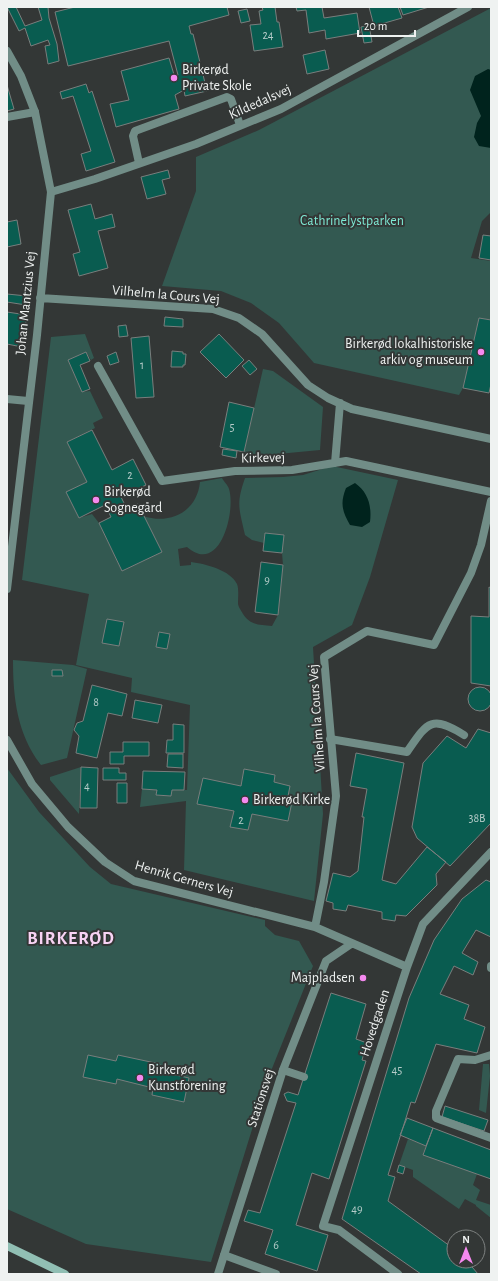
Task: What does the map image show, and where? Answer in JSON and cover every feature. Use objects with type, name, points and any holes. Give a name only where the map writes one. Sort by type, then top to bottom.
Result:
[{"type":"street","name":"Kildedalsvej","points":[[51,192],[95,179],[196,144],[281,109],[468,7]]},
{"type":"street","name":"Johan Mantzius Vej","points":[[7,51],[21,76],[36,112],[51,192],[7,589]]},
{"type":"street","points":[[139,164],[133,136],[135,131],[142,128],[227,97],[231,98],[240,125]]},
{"type":"street","points":[[7,117],[36,112]]},
{"type":"street","name":"Vilhelm la Cours Vej","points":[[40,298],[213,309],[239,318],[262,334],[308,385],[340,404],[352,409],[491,439]]},
{"type":"street","name":"Kirkevej","points":[[98,366],[162,481],[235,471],[292,470],[346,461],[491,492]]},
{"type":"street","points":[[7,399],[28,401]]},
{"type":"street","points":[[335,463],[340,404]]},
{"type":"street","name":"Vilhelm la Cours Vej","points":[[315,927],[324,882],[336,796],[324,657],[367,631],[434,645],[471,573],[481,545],[491,501]]},
{"type":"street","points":[[330,739],[407,752],[424,728],[434,724],[447,724],[464,735]]},
{"type":"street","name":"Henrik Gerners Vej","points":[[7,740],[32,784],[68,827],[105,862],[134,881],[315,927],[351,944],[407,967]]},
{"type":"street","name":"Hovedgaden","points":[[398,1274],[339,1230],[323,1226],[407,967],[423,924],[491,852]]},
{"type":"street","name":"Stationsvej","points":[[218,1274],[282,1070],[326,961],[351,944]]},
{"type":"street","points":[[491,1055],[475,1060],[458,1059],[436,1111],[436,1118],[491,1138]]},
{"type":"street","points":[[282,1070],[304,1077]]},
{"type":"street","points":[[7,1246],[65,1274]]},
{"type":"street","points":[[224,1255],[276,1274]]},
{"type":"green space","name":"Cathrinelystparken","points":[[491,8],[491,212],[482,221],[471,258],[491,261],[491,320],[479,318],[463,388],[459,395],[314,363],[279,323],[251,303],[221,291],[162,286],[196,191],[196,157],[259,130]]},
{"type":"green space","points":[[85,334],[94,358],[91,360],[86,352],[68,360],[82,392],[90,391],[103,418],[93,423],[95,428],[67,442],[87,482],[67,492],[79,518],[92,514],[99,523],[122,571],[162,552],[143,516],[163,519],[180,514],[194,501],[200,482],[222,478],[228,488],[231,499],[230,511],[223,537],[217,547],[208,553],[199,554],[187,547],[178,549],[180,566],[191,565],[191,562],[210,566],[223,571],[234,579],[237,584],[238,604],[246,618],[255,624],[272,626],[278,615],[283,565],[282,553],[265,533],[264,543],[252,540],[245,535],[239,500],[245,478],[303,475],[332,466],[398,480],[370,577],[352,625],[313,647],[323,814],[314,901],[184,870],[186,801],[140,807],[142,789],[157,790],[157,795],[171,796],[172,790],[187,790],[190,705],[131,692],[132,678],[76,665],[89,594],[22,580],[51,337]]},
{"type":"green space","points":[[263,369],[273,371],[323,407],[320,450],[246,457],[244,452]]},
{"type":"green space","points":[[13,660],[73,665],[87,669],[67,758],[41,765],[26,741],[18,715],[14,688]]},
{"type":"green space","points":[[81,767],[79,814],[50,780],[50,777]]},
{"type":"green space","points":[[7,768],[39,812],[90,867],[111,884],[265,920],[265,926],[275,935],[299,941],[313,966],[267,1081],[211,1262],[86,1244],[7,1209]]},
{"type":"green space","points":[[483,1064],[489,1064],[490,1076],[486,1113],[479,1110]]},
{"type":"green space","points":[[408,1139],[426,1146],[423,1154],[477,1174],[473,1185],[480,1190],[476,1200],[491,1205],[491,1218],[476,1205],[465,1199],[459,1209],[413,1177],[413,1170],[399,1165]]},
{"type":"shaded area","points":[[488,69],[491,70],[491,148],[479,146],[474,137],[477,123],[481,116],[470,90],[475,76]]},
{"type":"shaded area","points":[[355,483],[366,495],[370,505],[370,522],[362,527],[350,525],[343,507],[343,498],[346,488]]},
{"type":"building","points":[[7,7],[16,7],[25,26],[42,20],[38,7],[48,7],[49,18],[57,44],[59,61],[48,64],[45,46],[50,45],[48,40],[31,46],[25,28],[19,31]]},
{"type":"building","points":[[75,7],[227,7],[229,15],[189,26],[191,34],[193,34],[207,91],[185,96],[184,90],[175,95],[179,109],[116,127],[110,104],[129,100],[121,71],[169,58],[175,78],[178,75],[169,41],[68,66],[55,12]]},
{"type":"building","points":[[262,7],[275,7],[283,47],[254,51],[250,25],[261,24],[259,11],[263,10]]},
{"type":"building","points":[[296,7],[322,7],[324,18],[357,13],[360,33],[326,39],[325,30],[309,33],[306,10],[297,11]]},
{"type":"building","points":[[369,7],[398,7],[402,18],[374,26]]},
{"type":"building","points":[[400,7],[429,7],[403,15]]},
{"type":"building","points":[[247,9],[250,21],[241,23],[238,11]]},
{"type":"building","points":[[369,25],[372,42],[364,43],[361,27]]},
{"type":"building","points":[[325,50],[329,69],[307,74],[303,55]]},
{"type":"building","points":[[86,84],[89,93],[92,91],[115,162],[86,171],[81,154],[91,151],[73,96],[62,99],[60,92]]},
{"type":"building","points":[[7,85],[14,109],[7,111]]},
{"type":"building","points":[[168,170],[170,178],[162,180],[166,194],[147,199],[141,177]]},
{"type":"building","points":[[91,204],[95,219],[112,214],[115,227],[98,231],[108,268],[79,276],[73,254],[80,252],[68,210]]},
{"type":"building","points":[[17,220],[21,244],[7,247],[7,222]]},
{"type":"building","points":[[483,235],[491,236],[491,260],[479,258]]},
{"type":"building","points":[[7,294],[27,296],[26,305],[7,302]]},
{"type":"building","points":[[7,312],[27,315],[22,347],[7,344]]},
{"type":"building","points":[[165,317],[183,319],[183,327],[164,326]]},
{"type":"building","name":"Birkerød lokalhistoriske arkiv og museum","points":[[479,318],[491,320],[491,384],[489,393],[463,388]]},
{"type":"building","points":[[126,325],[128,336],[119,337],[118,326]]},
{"type":"building","points":[[219,334],[244,360],[226,378],[200,352]]},
{"type":"building","points":[[149,336],[154,397],[136,398],[131,338]]},
{"type":"building","points":[[172,351],[183,352],[183,354],[186,354],[185,365],[183,365],[183,367],[171,367]]},
{"type":"building","points":[[86,352],[90,361],[80,365],[90,389],[82,392],[68,360]]},
{"type":"building","points":[[116,352],[119,362],[110,365],[107,356]]},
{"type":"building","points":[[249,360],[257,369],[250,375],[242,366]]},
{"type":"building","points":[[229,402],[254,408],[244,452],[220,447]]},
{"type":"building","name":"Birkerød Sognegård","points":[[92,430],[112,470],[133,459],[146,485],[121,497],[127,509],[138,504],[162,552],[122,571],[99,523],[111,517],[105,505],[79,518],[66,492],[87,482],[67,442]]},
{"type":"building","points":[[223,449],[237,451],[236,458],[222,455]]},
{"type":"building","points":[[265,533],[284,535],[282,553],[263,551]]},
{"type":"building","points":[[261,562],[283,565],[278,615],[255,612]]},
{"type":"building","points":[[489,587],[491,588],[491,686],[471,683],[471,616],[489,617]]},
{"type":"building","points":[[107,619],[124,622],[119,646],[102,643]]},
{"type":"building","points":[[159,632],[170,634],[167,649],[156,647]]},
{"type":"building","points":[[52,670],[62,670],[63,676],[52,676]]},
{"type":"building","points":[[92,685],[127,694],[122,716],[108,713],[97,758],[76,753],[79,736],[74,730],[77,723],[83,721]]},
{"type":"building","points":[[480,687],[488,691],[492,699],[488,707],[480,711],[472,707],[468,699],[472,691]]},
{"type":"building","points":[[135,700],[162,705],[158,723],[132,718]]},
{"type":"building","points":[[173,724],[184,725],[184,753],[166,753],[167,740],[173,740]]},
{"type":"building","points":[[478,729],[491,733],[491,823],[450,866],[417,838],[412,827],[423,763],[447,736],[466,748]]},
{"type":"building","points":[[123,742],[149,742],[149,756],[124,756],[124,764],[110,764],[110,752],[123,752]]},
{"type":"building","points":[[356,753],[404,763],[382,880],[396,884],[427,847],[446,862],[436,874],[437,885],[406,916],[396,915],[395,921],[382,919],[382,912],[348,905],[346,911],[333,909],[333,903],[326,901],[333,873],[350,877],[358,871],[364,817],[362,817],[367,789],[350,786]]},
{"type":"building","points":[[168,754],[183,754],[183,768],[167,767]]},
{"type":"building","points":[[81,767],[98,768],[97,808],[80,808]]},
{"type":"building","points":[[103,768],[119,768],[119,773],[126,773],[126,780],[103,780]]},
{"type":"building","name":"Birkerød Kirke","points":[[244,769],[275,775],[274,782],[290,786],[288,796],[293,797],[288,821],[252,814],[248,830],[230,827],[234,811],[197,804],[203,778],[241,786]]},
{"type":"building","points":[[143,771],[185,772],[184,790],[172,790],[171,796],[156,795],[157,790],[142,789]]},
{"type":"building","points":[[117,783],[127,783],[127,803],[117,803]]},
{"type":"building","points":[[486,880],[491,882],[491,937],[476,930],[462,953],[478,962],[473,975],[454,966],[440,994],[469,1005],[464,1019],[485,1027],[477,1053],[436,1044],[415,1103],[411,1102],[388,1175],[395,1177],[388,1201],[446,1243],[446,1269],[474,1269],[478,1274],[421,1274],[342,1219],[409,998],[434,940],[462,899]]},
{"type":"building","points":[[331,993],[366,1004],[356,1039],[367,1043],[362,1060],[366,1061],[329,1179],[312,1173],[296,1225],[328,1235],[317,1271],[265,1254],[273,1230],[244,1221],[248,1210],[260,1213],[296,1103],[287,1101],[284,1094],[288,1092],[298,1095]]},
{"type":"building","name":"Birkerød Kunstforening","points":[[88,1055],[116,1061],[118,1055],[160,1064],[158,1071],[189,1078],[184,1102],[152,1095],[153,1088],[117,1079],[116,1084],[83,1077]]},
{"type":"building","points":[[445,1106],[488,1120],[484,1131],[442,1117]]},
{"type":"building","points":[[407,1118],[433,1128],[426,1146],[400,1135]]},
{"type":"building","points":[[433,1128],[491,1150],[491,1179],[423,1155]]},
{"type":"building","points":[[399,1165],[405,1167],[403,1174],[397,1172]]},
{"type":"place","name":"Birkerød Private Skole","points":[[174,78]]},
{"type":"place","name":"Birkerød lokalhistoriske arkiv og museum","points":[[481,352]]},
{"type":"place","name":"Birkerød Sognegård","points":[[96,500]]},
{"type":"place","name":"Birkerød Kirke","points":[[245,800]]},
{"type":"place","name":"Majpladsen","points":[[363,978]]},
{"type":"place","name":"Birkerød Kunstforening","points":[[140,1078]]},
{"type":"district","name":"BIRKERØD","points":[[71,939]]}]
